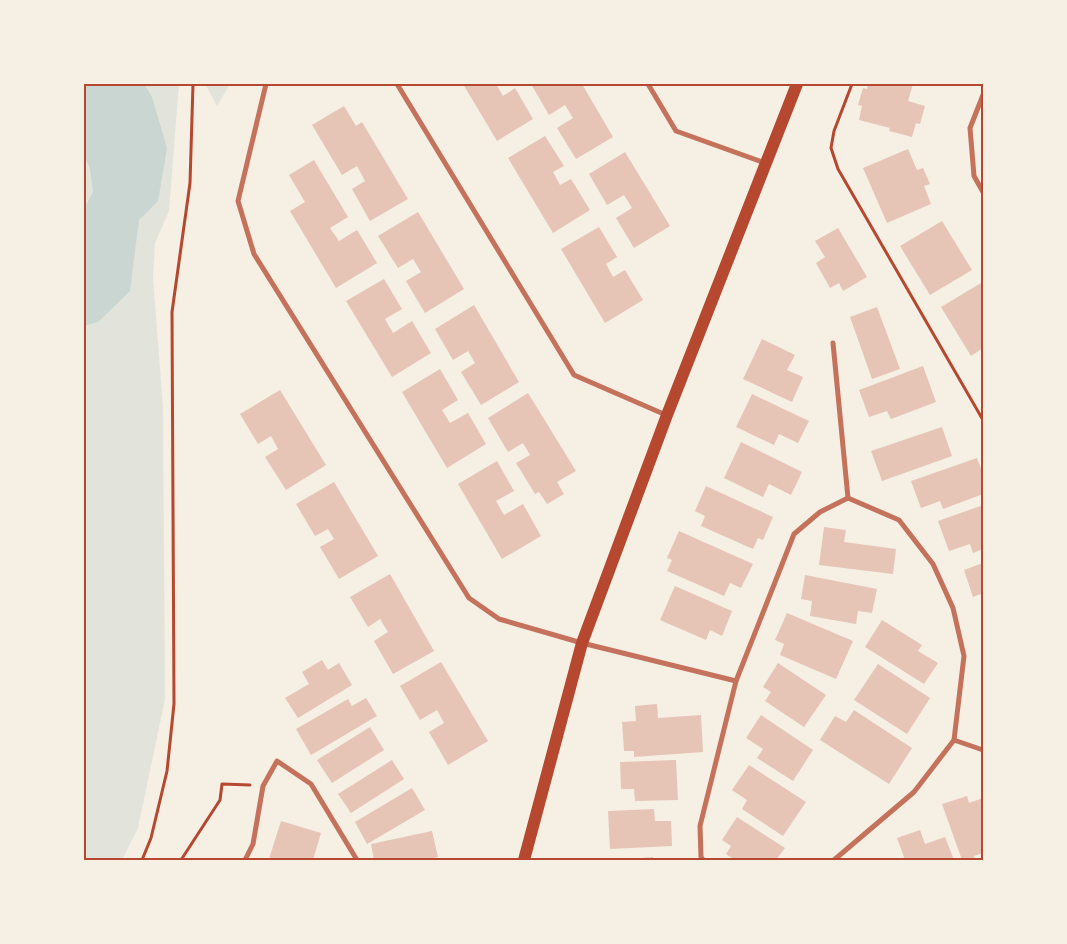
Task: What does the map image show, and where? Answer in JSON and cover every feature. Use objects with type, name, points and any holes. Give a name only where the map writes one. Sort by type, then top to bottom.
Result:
[{"type":"main road","points":[[524,860],[582,643],[667,415],[797,84]]},
{"type":"street","points":[[266,84],[238,201],[254,254],[469,598],[499,619],[582,643],[736,681]]},
{"type":"street","points":[[397,84],[574,374],[667,415]]},
{"type":"street","points":[[648,84],[676,131],[766,163]]},
{"type":"street","points":[[983,95],[970,128],[974,176],[983,192]]},
{"type":"street","points":[[833,343],[848,498]]},
{"type":"street","points":[[703,860],[701,857],[700,826],[736,681],[794,534],[820,512],[848,498],[899,520],[932,564],[953,608],[964,656],[954,740],[914,792],[834,860]]},
{"type":"street","points":[[954,740],[983,750]]},
{"type":"street","points":[[245,860],[253,844],[263,786],[277,761],[311,784],[357,860]]},
{"type":"path","points":[[142,860],[151,838],[167,771],[174,704],[172,312],[190,183],[193,84]]},
{"type":"path","points":[[852,84],[834,131],[831,148],[838,169],[983,420]]},
{"type":"path","points":[[181,860],[220,800],[222,784],[263,786]]},
{"type":"shaded area","points":[[84,84],[179,84],[169,211],[155,243],[153,278],[163,407],[165,699],[138,828],[122,860],[84,860],[84,326],[87,325],[84,321]]},
{"type":"shaded area","points":[[84,84],[144,84],[152,97],[167,148],[158,201],[139,220],[130,291],[98,322],[84,326],[84,209],[93,192],[90,169],[84,155]]},
{"type":"shaded area","points":[[205,84],[230,84],[217,106]]},
{"type":"building","points":[[463,84],[496,84],[503,96],[515,88],[533,119],[497,141]]},
{"type":"building","points":[[531,84],[582,84],[613,137],[576,159],[557,128],[573,118],[565,105],[549,115]]},
{"type":"building","points":[[868,84],[913,84],[908,101],[925,106],[920,124],[916,123],[912,137],[889,131],[890,128],[859,120],[862,106],[858,105],[863,88],[867,89]]},
{"type":"building","points":[[344,106],[356,126],[362,122],[408,199],[370,221],[352,189],[365,181],[357,166],[342,175],[312,125]]},
{"type":"building","points":[[545,136],[564,166],[553,172],[560,185],[571,179],[590,210],[553,233],[508,158]]},
{"type":"building","points":[[908,149],[917,170],[923,168],[930,184],[924,186],[931,204],[887,223],[863,168]]},
{"type":"building","points":[[625,152],[670,226],[634,248],[616,218],[632,208],[624,195],[607,205],[589,174]]},
{"type":"building","points":[[314,160],[348,217],[330,228],[339,241],[357,230],[377,263],[336,288],[290,211],[305,202],[289,175]]},
{"type":"building","points":[[418,212],[464,289],[425,313],[406,281],[421,272],[413,259],[398,268],[378,236]]},
{"type":"building","points":[[942,221],[972,270],[930,295],[900,246]]},
{"type":"building","points":[[599,227],[617,257],[606,264],[613,277],[625,270],[643,300],[605,323],[561,249]]},
{"type":"building","points":[[838,228],[867,277],[843,291],[839,283],[830,288],[816,263],[825,257],[815,241]]},
{"type":"building","points":[[384,279],[402,309],[385,319],[393,333],[412,321],[431,353],[392,377],[346,301]]},
{"type":"building","points":[[981,283],[983,287],[983,348],[971,356],[941,307]]},
{"type":"building","points":[[474,305],[519,382],[481,405],[461,372],[475,363],[468,351],[453,360],[435,329]]},
{"type":"building","points":[[877,307],[900,369],[872,379],[850,317]]},
{"type":"building","points":[[762,339],[795,355],[787,370],[803,377],[792,402],[743,379]]},
{"type":"building","points":[[923,366],[936,402],[891,419],[887,411],[869,417],[859,390]]},
{"type":"building","points":[[440,369],[458,400],[442,410],[450,423],[468,413],[486,444],[447,468],[402,392]]},
{"type":"building","points":[[280,390],[326,465],[286,490],[265,457],[278,449],[271,436],[258,444],[240,414]]},
{"type":"building","points":[[528,393],[576,471],[557,482],[564,494],[547,504],[539,492],[535,494],[516,463],[530,455],[523,443],[508,452],[488,418]]},
{"type":"building","points":[[752,394],[809,421],[798,443],[779,434],[774,445],[736,427]]},
{"type":"building","points":[[942,427],[952,456],[882,481],[871,451]]},
{"type":"building","points":[[741,442],[802,472],[791,495],[769,484],[763,497],[724,478]]},
{"type":"building","points":[[977,458],[983,474],[983,494],[943,509],[940,501],[921,508],[911,481]]},
{"type":"building","points":[[497,461],[514,491],[496,501],[504,515],[523,504],[541,536],[502,559],[458,484]]},
{"type":"building","points":[[334,482],[378,556],[339,579],[320,547],[334,539],[328,529],[315,536],[296,504]]},
{"type":"building","points":[[706,486],[773,517],[763,540],[758,538],[753,549],[701,526],[705,516],[695,511]]},
{"type":"building","points":[[983,505],[983,549],[973,553],[970,544],[949,551],[938,521]]},
{"type":"building","points":[[824,527],[846,530],[844,542],[896,549],[893,574],[819,565]]},
{"type":"building","points":[[679,531],[753,564],[741,588],[730,583],[724,596],[667,571],[672,560],[667,558]]},
{"type":"building","points":[[983,563],[983,593],[973,597],[964,570]]},
{"type":"building","points":[[390,574],[434,651],[393,674],[374,641],[388,632],[380,619],[368,627],[350,597]]},
{"type":"building","points":[[805,575],[877,589],[872,613],[858,611],[856,624],[810,616],[812,601],[801,599]]},
{"type":"building","points":[[675,586],[732,611],[722,636],[710,630],[706,640],[660,620]]},
{"type":"building","points":[[787,613],[853,641],[836,679],[780,655],[784,644],[775,640]]},
{"type":"building","points":[[882,620],[922,645],[918,651],[938,663],[924,684],[865,647]]},
{"type":"building","points":[[322,660],[328,670],[339,663],[352,685],[298,718],[285,698],[309,684],[302,672]]},
{"type":"building","points":[[441,662],[488,741],[448,765],[429,732],[444,723],[437,710],[420,720],[400,686]]},
{"type":"building","points":[[778,663],[826,695],[804,727],[765,701],[771,692],[763,687]]},
{"type":"building","points":[[878,664],[930,698],[907,734],[854,700]]},
{"type":"building","points":[[366,698],[377,716],[311,755],[296,729],[348,699],[352,706]]},
{"type":"building","points":[[657,704],[658,718],[701,715],[703,752],[634,757],[634,751],[624,751],[622,722],[636,721],[635,706]]},
{"type":"building","points":[[854,710],[912,748],[889,784],[820,740],[835,716],[846,722]]},
{"type":"building","points":[[761,715],[813,750],[793,781],[757,758],[763,749],[746,738]]},
{"type":"building","points":[[370,727],[384,750],[332,783],[317,760]]},
{"type":"building","points":[[392,760],[404,779],[351,813],[338,794]]},
{"type":"building","points":[[676,760],[678,800],[635,801],[634,789],[621,789],[620,762]]},
{"type":"building","points":[[749,765],[806,802],[783,836],[742,809],[747,800],[732,790]]},
{"type":"building","points":[[412,788],[425,810],[367,844],[355,822]]},
{"type":"building","points":[[967,796],[969,803],[983,798],[983,853],[974,856],[975,860],[962,860],[942,804]]},
{"type":"building","points":[[654,809],[655,821],[671,821],[672,846],[610,849],[608,811]]},
{"type":"building","points":[[737,817],[785,848],[776,860],[735,860],[726,854],[731,846],[722,840]]},
{"type":"building","points":[[281,821],[321,833],[313,860],[269,859]]},
{"type":"building","points":[[920,830],[925,844],[945,837],[954,860],[905,860],[897,838]]},
{"type":"building","points":[[432,831],[438,857],[425,860],[374,860],[371,844]]},
{"type":"building","points":[[653,857],[653,860],[629,860],[629,859]]}]
